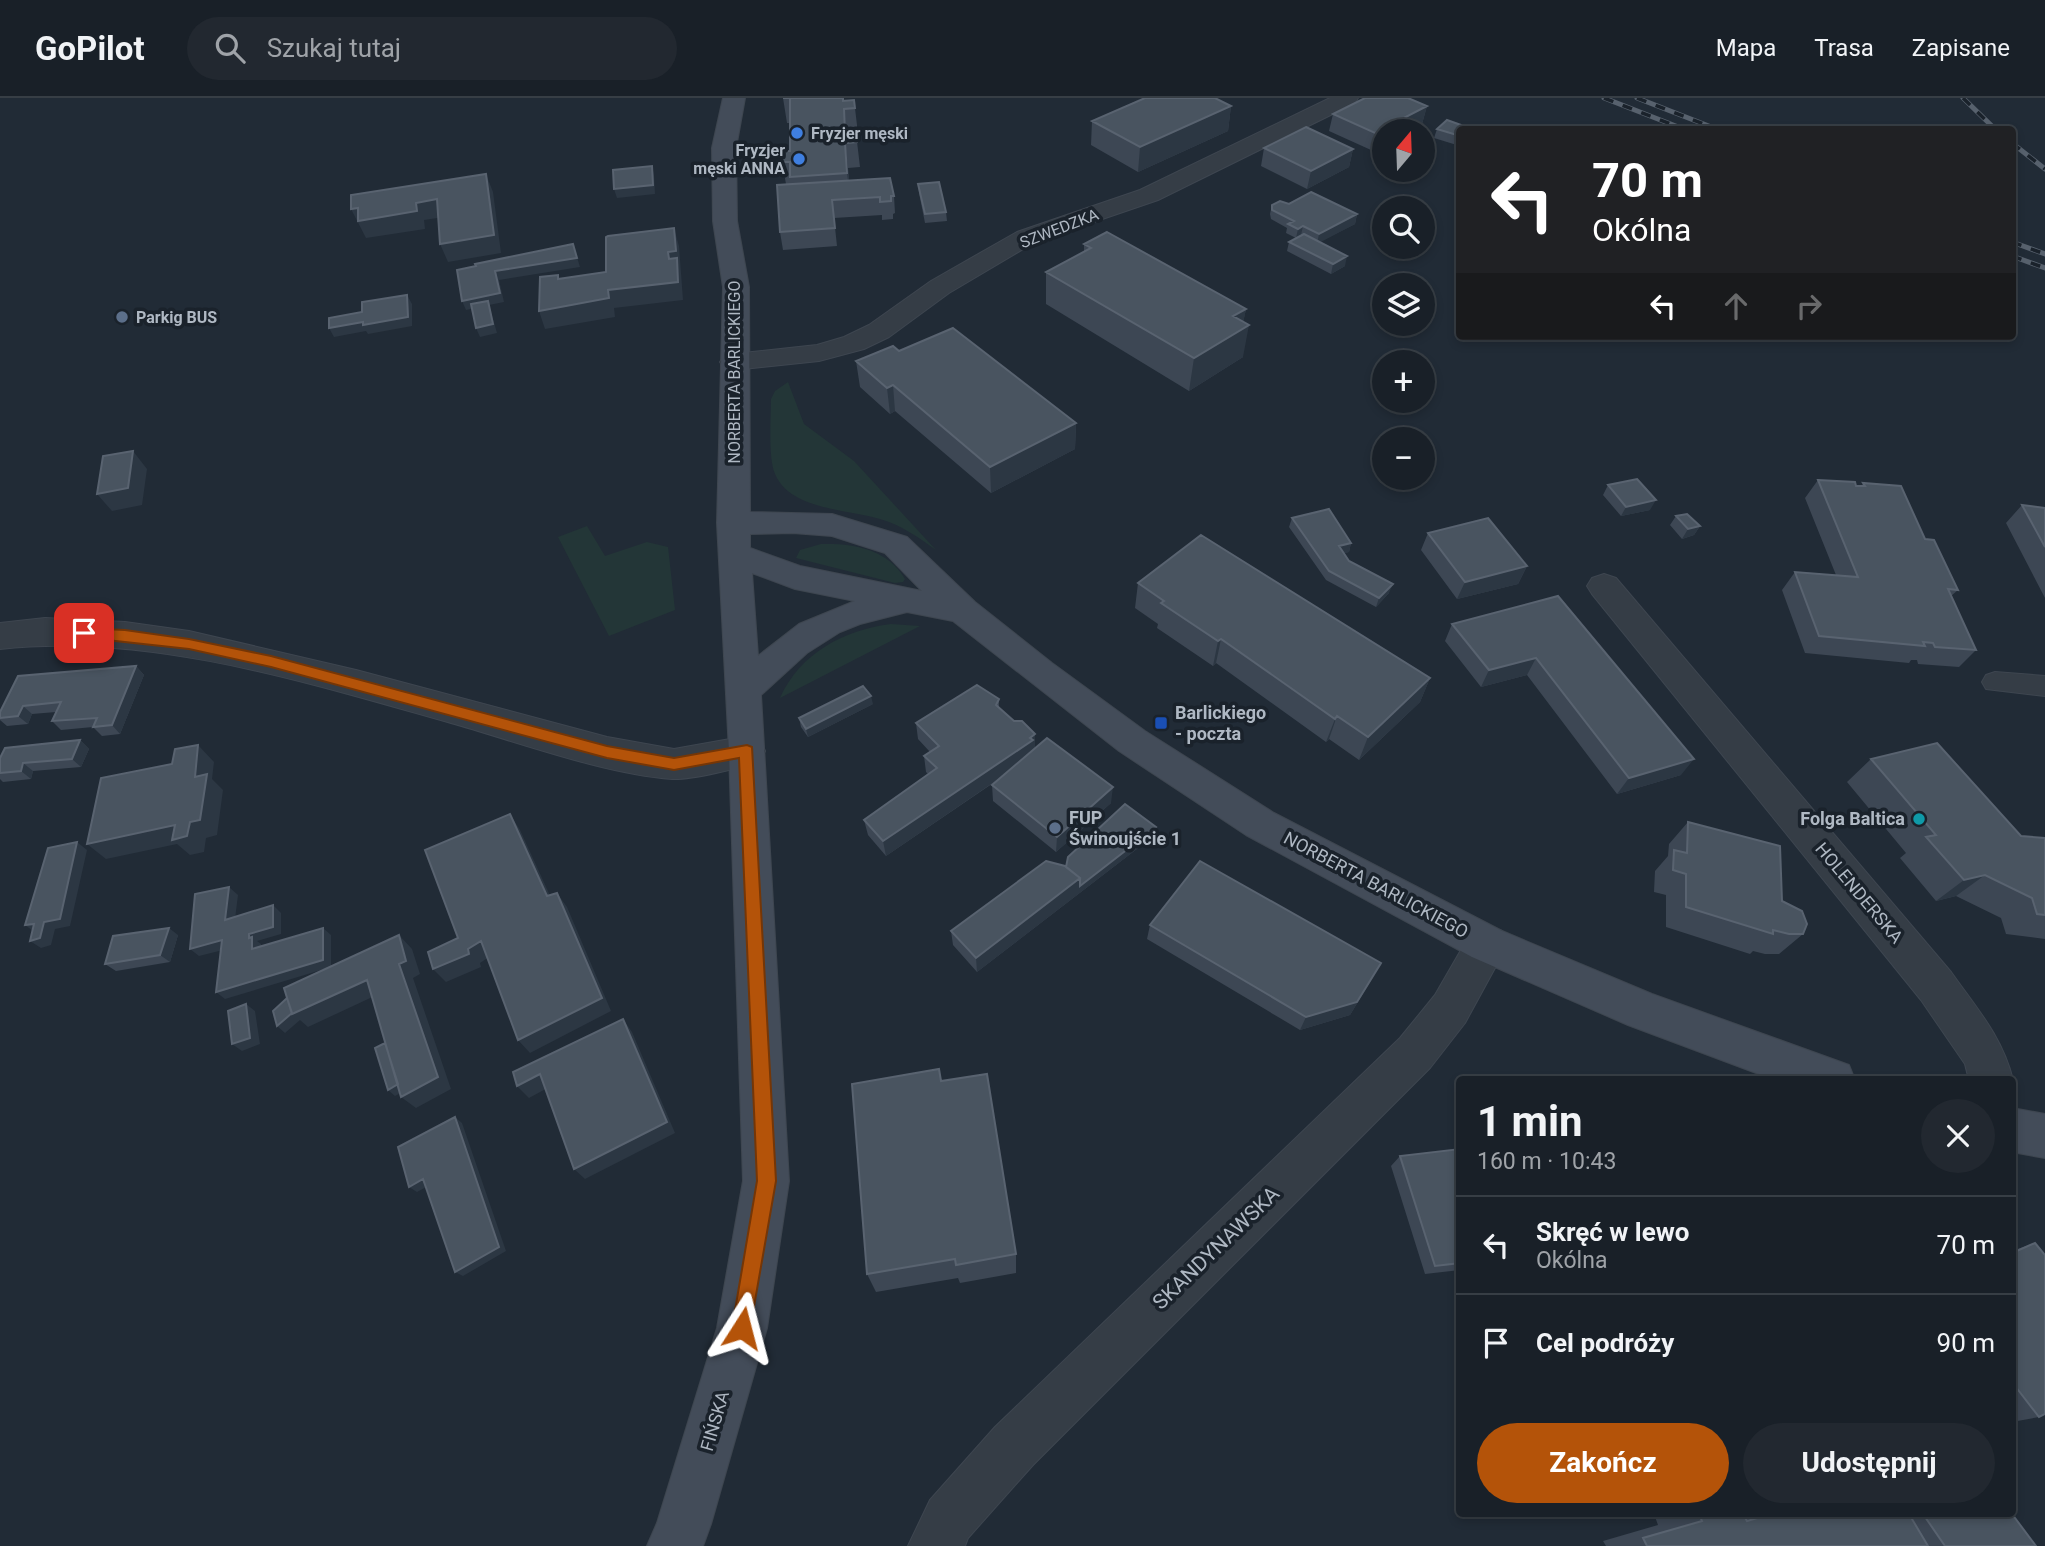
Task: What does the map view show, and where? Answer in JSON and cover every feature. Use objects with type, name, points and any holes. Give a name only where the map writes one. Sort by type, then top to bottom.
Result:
[{"type":"street","name":"NORBERTA BARLICKIEGO","points":[[734,98],[724,148],[725,221],[736,287],[733,538],[747,751]]},
{"type":"street","name":"SZWEDZKA","points":[[734,362],[819,353],[867,338],[940,287],[1027,237],[1149,195],[1347,98]]},
{"type":"street","name":"NORBERTA BARLICKIEGO","points":[[733,538],[793,522],[832,525],[860,531],[896,545],[963,611],[1132,741],[1260,824],[1487,944],[1643,1011],[1822,1076]]},
{"type":"street","name":"NORBERTA BARLICKIEGO","points":[[733,538],[795,577],[963,611]]},
{"type":"street","name":"HOLENDERSKA","points":[[1604,586],[1936,986],[1984,1056],[1990,1076]]},
{"type":"street","name":"NORBERTA BARLICKIEGO","points":[[743,691],[782,653],[815,628],[858,610],[909,601]]},
{"type":"street","points":[[0,636],[45,632],[125,635],[189,644],[356,683],[607,752],[674,764],[747,751]]},
{"type":"street","name":"FIŃSKA","points":[[675,1546],[684,1524],[742,1328],[766,1181],[747,751]]},
{"type":"street","name":"SKANDYNAWSKA","points":[[936,1546],[949,1519],[1014,1446],[1415,1053],[1450,1009],[1487,944]]},
{"type":"street","points":[[2016,1131],[2045,1136]]},
{"type":"lane","points":[[1995,682],[2045,686]]},
{"type":"shaded area","points":[[788,382],[804,424],[854,461],[936,550],[895,525],[806,501],[782,486],[775,474],[771,458],[771,399],[775,391]]},
{"type":"shaded area","points":[[587,526],[605,556],[647,542],[668,547],[675,610],[609,636],[558,537]]},
{"type":"shaded area","points":[[821,544],[857,547],[879,554],[898,569],[905,579],[895,583],[796,558],[800,550]]},
{"type":"shaded area","points":[[891,624],[920,626],[780,698],[799,668],[825,646],[857,632]]},
{"type":"building","points":[[790,98],[854,100],[855,108],[844,109],[845,133],[856,133],[857,142],[845,143],[847,173],[790,177],[790,162],[782,162],[782,151],[790,151]]},
{"type":"building","points":[[1145,98],[1215,98],[1231,106],[1140,147],[1092,121]]},
{"type":"building","points":[[1365,98],[1408,98],[1427,106],[1402,119],[1372,119],[1372,132],[1333,114]]},
{"type":"building","points":[[1447,120],[1464,126],[1456,126],[1456,135],[1437,129]]},
{"type":"building","points":[[1306,127],[1353,149],[1311,171],[1264,148]]},
{"type":"building","points":[[652,166],[653,185],[614,189],[613,170]]},
{"type":"building","points":[[486,174],[494,235],[440,244],[437,199],[416,203],[417,211],[358,221],[358,208],[351,209],[351,195]]},
{"type":"building","points":[[890,178],[894,196],[891,196],[891,201],[880,202],[880,197],[832,200],[835,228],[780,232],[777,185]]},
{"type":"building","points":[[939,182],[946,212],[925,214],[918,184]]},
{"type":"building","points":[[1311,192],[1357,214],[1319,234],[1303,226],[1298,229],[1288,224],[1294,221],[1272,210],[1272,205],[1280,201],[1289,204]]},
{"type":"building","points":[[674,228],[676,251],[668,252],[669,259],[677,258],[678,282],[608,290],[609,298],[539,311],[540,277],[558,275],[558,279],[606,272],[606,237]]},
{"type":"building","points":[[1107,232],[1246,309],[1233,316],[1249,325],[1194,358],[1046,272],[1091,248],[1084,244]]},
{"type":"building","points":[[1304,234],[1347,256],[1333,264],[1289,242]]},
{"type":"building","points":[[573,244],[577,258],[495,271],[500,293],[462,301],[457,270]]},
{"type":"building","points":[[407,295],[408,317],[329,328],[329,318],[362,312],[362,302]]},
{"type":"building","points":[[488,301],[493,324],[476,328],[471,304]]},
{"type":"building","points":[[953,328],[1076,423],[990,467],[893,385],[887,388],[856,361],[893,346],[899,351]]},
{"type":"building","points":[[133,451],[128,488],[97,494],[103,456]]},
{"type":"building","points":[[1637,479],[1656,500],[1626,507],[1608,485]]},
{"type":"building","points":[[1818,480],[1855,482],[1856,486],[1865,486],[1863,483],[1901,486],[1925,539],[1934,540],[1958,590],[1948,589],[1976,650],[1935,647],[1933,643],[1923,642],[1925,646],[1819,636],[1795,572],[1858,577]]},
{"type":"building","points":[[2022,505],[2045,508],[2045,547]]},
{"type":"building","points":[[1329,509],[1351,543],[1339,546],[1349,561],[1393,584],[1379,598],[1329,571],[1292,518]]},
{"type":"building","points":[[1687,514],[1700,526],[1688,529],[1676,516]]},
{"type":"building","points":[[1488,518],[1527,566],[1465,582],[1428,533]]},
{"type":"building","points":[[1201,535],[1430,678],[1368,737],[1337,716],[1335,719],[1221,639],[1218,641],[1161,603],[1164,601],[1138,583]]},
{"type":"building","points":[[1558,596],[1694,759],[1629,778],[1536,658],[1489,670],[1452,624]]},
{"type":"building","points":[[136,666],[112,725],[93,727],[97,718],[52,721],[61,702],[23,706],[18,716],[0,718],[0,712],[18,676]]},
{"type":"building","points":[[977,685],[999,699],[996,705],[1014,721],[1022,721],[1035,734],[1030,738],[1033,740],[883,841],[864,820],[937,768],[924,756],[939,746],[916,723]]},
{"type":"building","points":[[863,686],[871,696],[806,729],[799,718]]},
{"type":"building","name":"FUP Świnoujście 1","points":[[1047,738],[1113,787],[1057,837],[992,785]]},
{"type":"building","points":[[80,740],[72,759],[23,763],[21,771],[0,773],[0,758],[5,748]]},
{"type":"building","points":[[1937,743],[2021,836],[2045,838],[2045,915],[2037,914],[2032,898],[1985,875],[1964,880],[1926,837],[1936,835],[1871,759]]},
{"type":"building","points":[[198,745],[195,777],[207,774],[200,820],[190,822],[187,836],[172,840],[175,825],[87,844],[101,778],[172,764],[175,749]]},
{"type":"building","points":[[1125,804],[1156,827],[1080,886],[1080,878],[1066,867],[1068,857]]},
{"type":"building","points":[[510,814],[547,896],[557,893],[602,998],[518,1040],[481,941],[468,949],[469,954],[433,969],[428,952],[458,938],[425,850]]},
{"type":"building","points":[[1688,822],[1780,846],[1782,901],[1802,911],[1807,924],[1803,934],[1773,930],[1773,934],[1686,907],[1686,874],[1673,870],[1674,850],[1687,853]]},
{"type":"building","points":[[77,842],[60,919],[44,922],[40,938],[30,941],[34,924],[25,925],[48,848]]},
{"type":"building","points":[[1046,861],[1065,866],[1080,878],[976,958],[951,931]]},
{"type":"building","points":[[1200,861],[1381,963],[1357,1002],[1306,1017],[1150,925]]},
{"type":"building","points":[[229,887],[225,920],[273,905],[273,927],[249,934],[249,938],[252,937],[252,949],[323,928],[323,960],[216,992],[222,940],[190,949],[195,894]]},
{"type":"building","points":[[169,928],[160,955],[105,964],[113,936]]},
{"type":"building","points":[[399,935],[406,961],[399,964],[438,1077],[401,1097],[367,980],[292,1014],[284,988]]},
{"type":"building","points":[[287,998],[292,1013],[277,1026],[273,1011]]},
{"type":"building","points":[[246,1004],[250,1038],[232,1044],[228,1011]]},
{"type":"building","points":[[623,1019],[667,1122],[574,1169],[540,1074],[517,1086],[513,1072]]},
{"type":"building","points":[[385,1043],[398,1084],[388,1090],[375,1048]]},
{"type":"building","points":[[939,1069],[941,1081],[987,1074],[1016,1254],[956,1265],[955,1259],[867,1274],[852,1084]]},
{"type":"building","points":[[455,1117],[499,1247],[455,1272],[423,1179],[409,1187],[398,1147]]},
{"type":"building","points":[[1456,1149],[1456,1263],[1435,1266],[1400,1156]]},
{"type":"building","points":[[2035,1243],[2045,1255],[2045,1414],[2039,1417],[2016,1387],[2016,1251]]},
{"type":"building","points":[[1700,1517],[1745,1517],[1747,1521],[1761,1517],[1911,1517],[1928,1546],[1647,1546],[1643,1538],[1702,1521]]},
{"type":"building","points":[[1925,1517],[2014,1517],[2036,1546],[1945,1546]]},
{"type":"railway","points":[[1604,98],[1676,126]]},
{"type":"railway","points":[[1637,98],[1709,126]]},
{"type":"railway","points":[[1963,98],[1992,126]]},
{"type":"railway","points":[[2016,146],[2045,169]]},
{"type":"railway","points":[[2016,243],[2045,254]]},
{"type":"railway","points":[[2016,257],[2045,268]]},
{"type":"place","name":"Fryzjer męski","points":[[797,133]]},
{"type":"place","name":"Fryzjer męski ANNA","points":[[799,159]]},
{"type":"place","name":"Parkig BUS","points":[[122,317]]},
{"type":"place","name":"Barlickiego - poczta","points":[[1161,723]]},
{"type":"place","name":"Folga Baltica","points":[[1919,819]]},
{"type":"place","name":"FUP Świnoujście 1","points":[[1055,828]]},
{"type":"route","points":[[84,633],[125,635],[189,644],[271,662],[607,752],[674,764],[747,751],[766,1181],[742,1328]]}]
